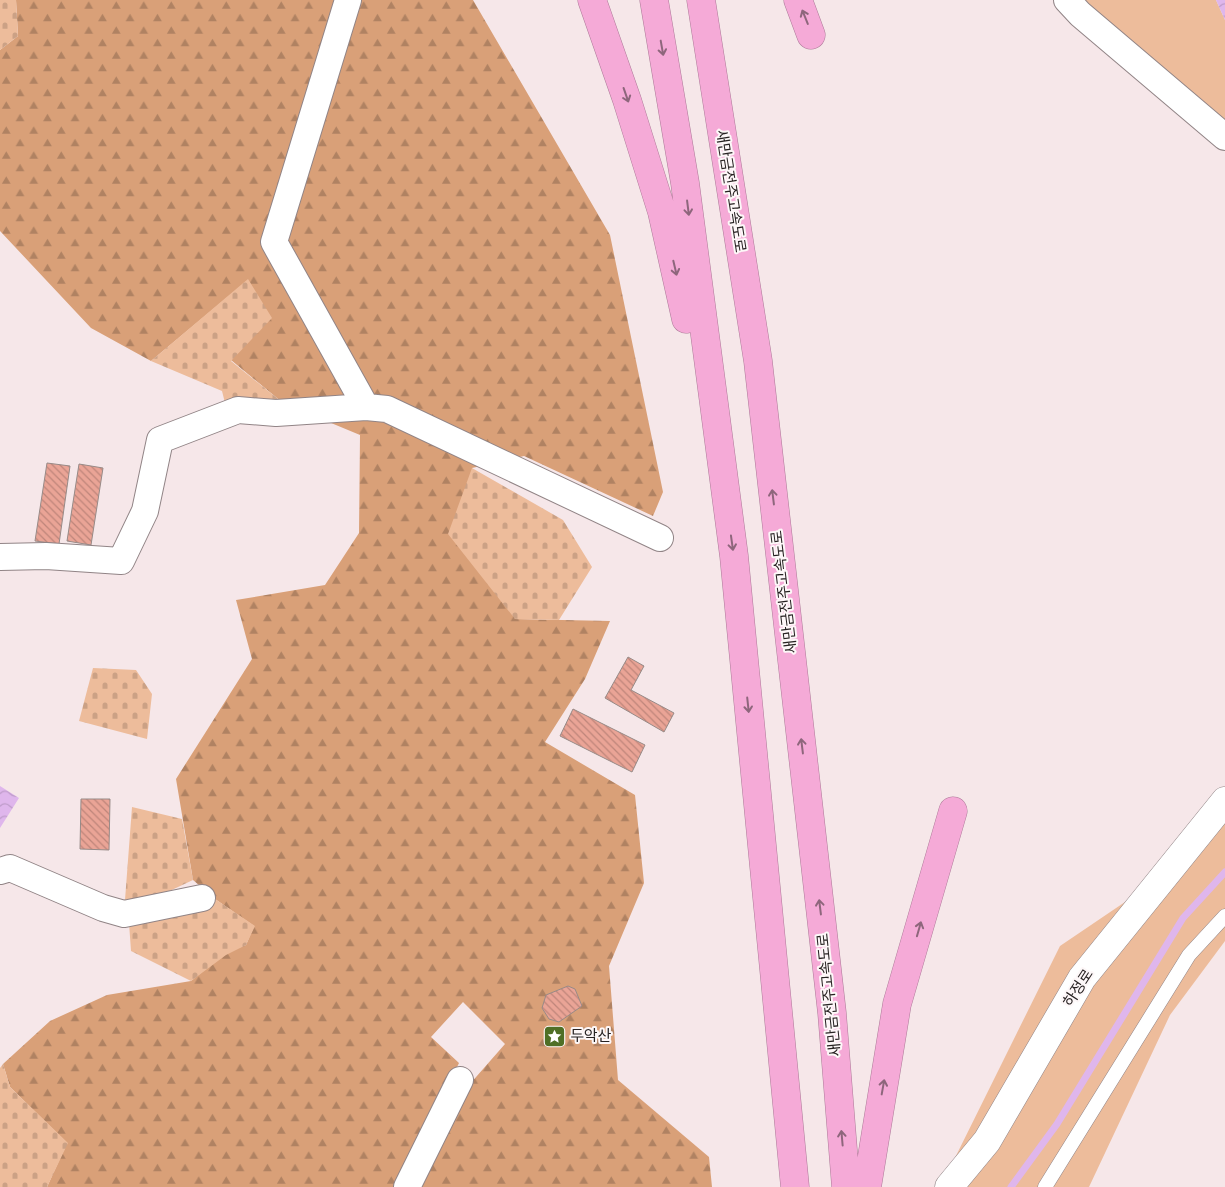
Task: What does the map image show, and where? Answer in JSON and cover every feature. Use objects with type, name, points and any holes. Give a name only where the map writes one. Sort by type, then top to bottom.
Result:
[{"type":"highway","points":[[592,0],[627,100],[662,212],[725,491]]},
{"type":"highway","points":[[654,0],[685,183],[734,556],[795,1187]]},
{"type":"highway","name":"새만금전주고속도로","points":[[701,0],[758,361],[832,1014],[846,1187]]},
{"type":"highway","points":[[798,0],[811,35]]},
{"type":"highway","points":[[867,1187],[897,1004],[954,811]]},
{"type":"street","points":[[348,0],[274,242],[366,407]]},
{"type":"street","points":[[1068,0],[1080,14],[1225,137]]},
{"type":"street","points":[[0,557],[46,556],[121,561],[146,512],[160,440],[238,410],[276,413],[366,407],[386,409],[660,538]]},
{"type":"street","name":"하정로","points":[[950,1187],[987,1141],[1082,978],[1225,801]]},
{"type":"street","points":[[0,871],[10,868],[103,908],[124,914],[202,898]]},
{"type":"street","points":[[407,1187],[460,1080]]},
{"type":"lane","points":[[1045,1187],[1190,955],[1225,916]]},
{"type":"green space","points":[[0,0],[16,0],[18,36],[0,50]]},
{"type":"green space","points":[[16,0],[473,0],[610,235],[663,492],[653,516],[524,456],[472,468],[515,619],[610,621],[585,679],[545,742],[635,795],[644,883],[609,966],[618,1080],[709,1157],[712,1187],[420,1187],[462,1093],[505,1044],[463,1002],[431,1037],[459,1063],[398,1187],[47,1187],[67,1143],[10,1087],[3,1064],[50,1021],[107,995],[191,981],[225,953],[246,945],[254,926],[215,899],[193,880],[176,779],[252,659],[236,600],[325,585],[359,533],[360,435],[283,403],[231,360],[248,280],[151,361],[91,328],[0,231],[0,50],[18,36]]},
{"type":"green space","points":[[1080,0],[1216,0],[1225,20],[1225,126]]},
{"type":"green space","points":[[248,279],[272,318],[231,361],[283,403],[226,407],[222,391],[151,361]]},
{"type":"green space","points":[[472,468],[563,520],[592,567],[559,620],[515,619],[448,534]]},
{"type":"green space","points":[[93,668],[136,670],[152,694],[147,739],[79,721]]},
{"type":"green space","points":[[132,807],[182,819],[193,880],[161,895],[125,900]]},
{"type":"green space","points":[[1225,822],[1225,941],[1170,1015],[1089,1187],[956,1187],[946,1176],[1060,946],[1187,860]]},
{"type":"green space","points":[[215,899],[255,926],[246,945],[226,955],[191,981],[131,951],[129,923],[179,914]]},
{"type":"green space","points":[[3,1064],[10,1087],[68,1143],[47,1187],[0,1187],[0,1068]]},
{"type":"water","points":[[1216,0],[1225,0],[1225,20]]},
{"type":"water","points":[[0,786],[19,798],[0,828]]},
{"type":"building","points":[[47,463],[70,466],[59,544],[35,541]]},
{"type":"building","points":[[79,464],[103,468],[91,545],[67,541]]},
{"type":"building","points":[[628,657],[644,666],[631,690],[674,713],[664,732],[605,698]]},
{"type":"building","points":[[573,709],[645,745],[632,772],[560,736]]},
{"type":"building","points":[[81,799],[110,799],[109,850],[80,849]]},
{"type":"building","points":[[568,986],[575,989],[582,1006],[559,1022],[549,1019],[542,1008],[546,995]]},
{"type":"waterway","points":[[1011,1187],[1057,1124],[1183,918],[1225,872]]},
{"type":"place","name":"두악산","points":[[554,1036]]}]
